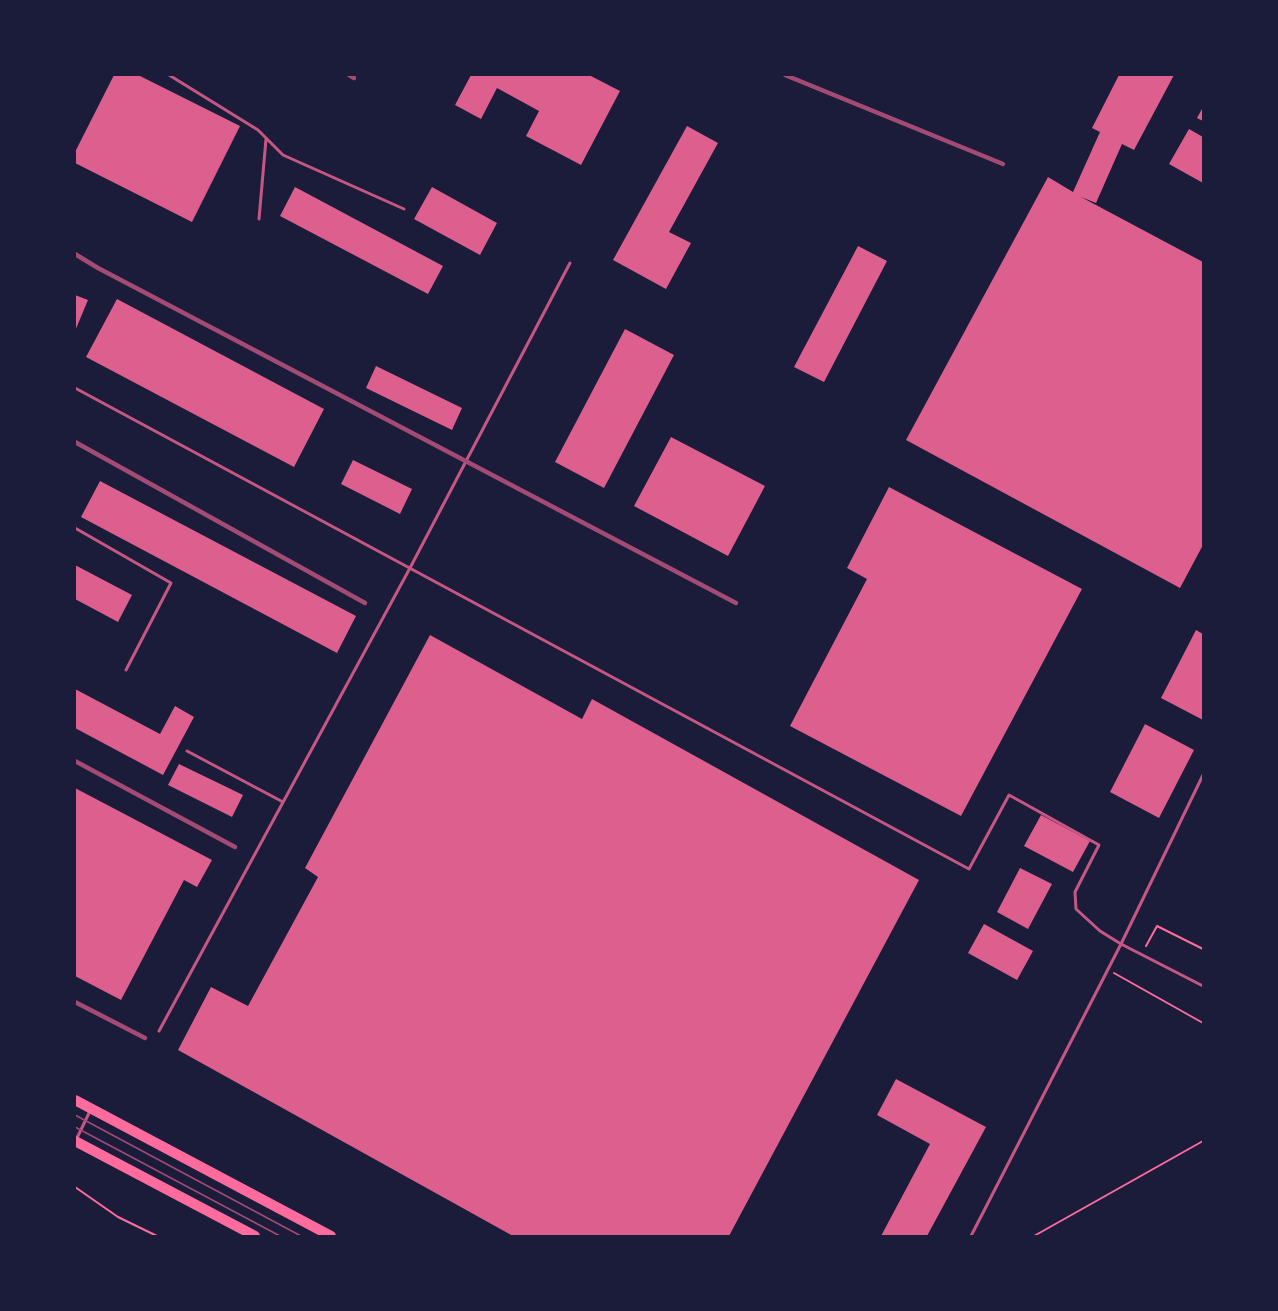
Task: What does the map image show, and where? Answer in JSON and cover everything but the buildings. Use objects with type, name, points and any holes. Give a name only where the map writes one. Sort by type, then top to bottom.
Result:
[{"type":"highway","points":[[75,1100],[331,1236]]},
{"type":"highway","points":[[75,1141],[255,1236]]},
{"type":"lane","points":[[169,75],[258,130],[283,155],[404,209]]},
{"type":"lane","points":[[259,219],[266,139]]},
{"type":"lane","points":[[159,1031],[410,568],[570,263]]},
{"type":"lane","points":[[75,388],[969,869],[1009,795],[1099,845],[1075,892],[1076,909],[1100,931],[1121,944],[1203,986]]},
{"type":"lane","points":[[75,528],[171,583],[126,670]]},
{"type":"lane","points":[[187,751],[283,802]]},
{"type":"lane","points":[[971,1236],[1121,944],[1203,775]]},
{"type":"lane","points":[[75,1141],[91,1108]]},
{"type":"path","points":[[1141,954],[1157,926],[1203,949]]},
{"type":"path","points":[[1107,969],[1203,1023]]},
{"type":"path","points":[[1034,1236],[1203,1141]]},
{"type":"path","points":[[75,1187],[118,1217],[157,1236]]},
{"type":"tram line","points":[[75,1115],[301,1236]]},
{"type":"tram line","points":[[75,1127],[280,1236]]},
{"type":"railway","points":[[349,75],[354,78]]},
{"type":"railway","points":[[785,75],[1003,164]]},
{"type":"railway","points":[[75,254],[736,603]]},
{"type":"railway","points":[[75,442],[365,603]]},
{"type":"railway","points":[[75,761],[235,847]]},
{"type":"railway","points":[[75,1002],[145,1038]]}]
